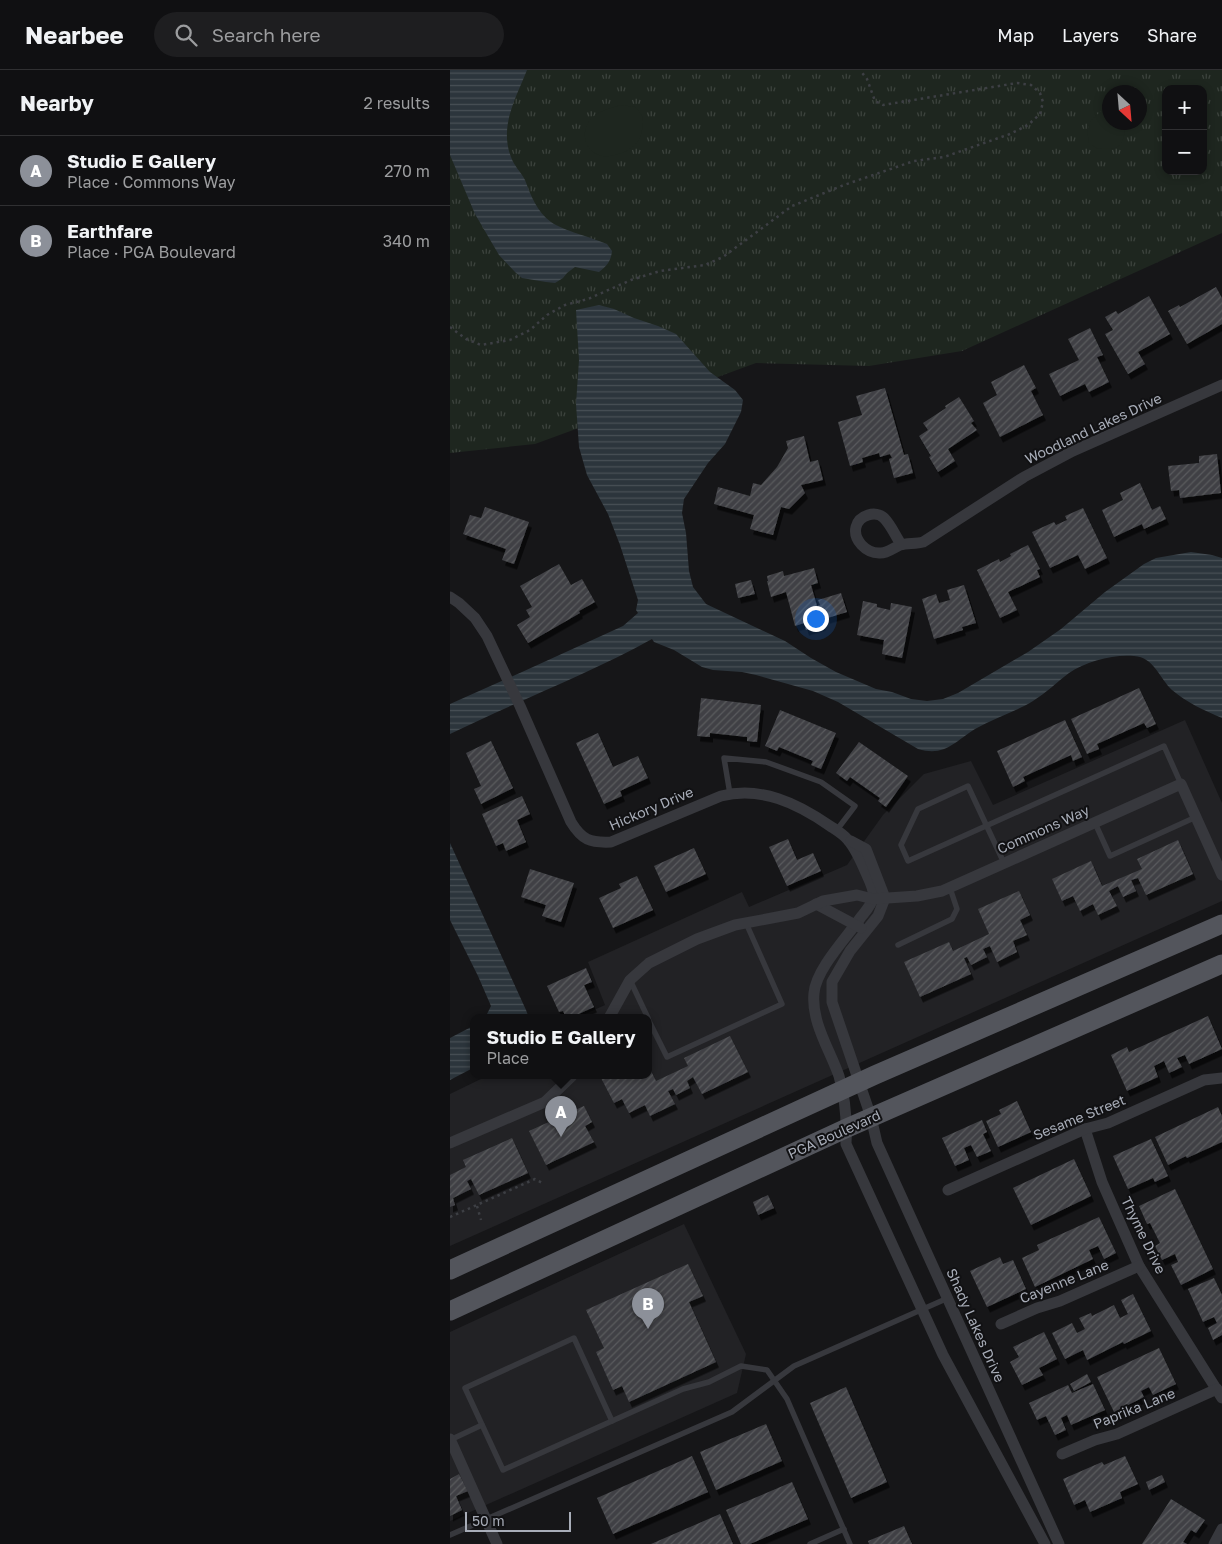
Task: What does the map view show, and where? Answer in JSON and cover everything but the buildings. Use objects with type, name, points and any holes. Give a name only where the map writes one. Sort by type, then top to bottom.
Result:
[{"type":"main road","points":[[450,1270],[850,1087],[1222,924]]},
{"type":"main road","name":"PGA Boulevard","points":[[450,1311],[871,1117],[1222,964]]},
{"type":"street","name":"Woodland Lakes Drive","points":[[901,544],[918,543],[933,537],[1024,477],[1073,451],[1222,385]]},
{"type":"street","name":"Hickory Drive","points":[[450,597],[467,610],[482,626],[576,832],[595,842],[611,842],[692,807],[730,794],[750,793],[792,802],[847,839],[866,849],[885,898]]},
{"type":"street","points":[[1181,784],[1222,875]]},
{"type":"street","name":"Commons Way","points":[[612,1014],[630,980],[649,963],[697,939],[746,923],[798,913],[823,901],[857,895],[885,898],[917,896],[942,891],[1181,784]]},
{"type":"street","name":"Hickory Drive","points":[[847,839],[861,860],[873,890],[873,898]]},
{"type":"street","points":[[873,898],[850,951],[832,982],[832,1002],[850,1087],[846,1144],[943,1355],[1045,1544]]},
{"type":"street","points":[[871,1117],[850,1087],[839,1076],[817,1017],[814,992],[824,965],[861,928],[878,916],[885,898]]},
{"type":"street","points":[[816,904],[861,928]]},
{"type":"street","name":"Sesame Street","points":[[948,1190],[1085,1129],[1108,1123],[1204,1080],[1222,1078]]},
{"type":"street","points":[[450,1143],[545,1102],[569,1079]]},
{"type":"street","name":"Shady Lakes Drive","points":[[871,1117],[877,1143],[1059,1544]]},
{"type":"street","name":"Thyme Drive","points":[[1085,1129],[1102,1182],[1139,1266],[1220,1394]]},
{"type":"street","name":"Cayenne Lane","points":[[1001,1324],[1037,1308],[1060,1301],[1139,1266]]},
{"type":"street","name":"Paprika Lane","points":[[1062,1454],[1094,1440],[1117,1434],[1220,1394]]},
{"type":"street","points":[[450,1439],[496,1544]]},
{"type":"street","points":[[1214,1544],[1222,1528]]},
{"type":"lane","points":[[1004,863],[986,825],[968,786],[918,809],[901,845],[908,860],[986,825],[1164,746],[1181,784]]},
{"type":"lane","points":[[730,794],[724,758],[766,762],[820,782],[855,806],[836,831]]},
{"type":"lane","points":[[1095,823],[1110,856],[1196,817]]},
{"type":"lane","points":[[898,945],[952,918],[957,909],[950,888]]},
{"type":"lane","points":[[652,1027],[667,1057],[782,1004],[746,923]]},
{"type":"lane","points":[[630,980],[646,1014]]},
{"type":"lane","points":[[450,1536],[732,1412],[794,1366],[948,1298]]},
{"type":"lane","points":[[612,1421],[574,1338],[465,1388],[503,1470],[612,1421],[683,1389],[709,1382],[741,1366],[767,1370],[787,1399],[850,1544]]},
{"type":"lane","points":[[450,1439],[482,1425]]},
{"type":"lane","points":[[810,1544],[844,1529]]},
{"type":"path","points":[[450,327],[466,339],[481,346],[510,340],[530,330],[547,315],[565,305],[588,299],[631,280],[660,271],[705,265],[723,257],[792,206],[844,185],[905,164],[944,157],[1010,134],[1028,125],[1040,114],[1043,102],[1040,93],[1031,85],[1017,83],[883,105],[875,101],[867,79],[860,70]]},
{"type":"path","points":[[450,1217],[535,1179],[544,1184]]},
{"type":"path","points":[[477,1206],[481,1220]]},
{"type":"shaded area","points":[[450,70],[527,70],[510,112],[507,134],[511,157],[525,180],[535,203],[546,218],[563,228],[607,244],[612,251],[611,258],[599,272],[575,267],[555,283],[522,278],[499,255],[475,214],[450,155]]},
{"type":"shaded area","points":[[599,305],[614,309],[676,334],[710,372],[735,390],[743,400],[741,412],[725,444],[708,463],[684,499],[682,513],[686,533],[689,571],[693,587],[706,604],[785,641],[836,672],[876,689],[892,692],[911,699],[927,701],[943,699],[958,693],[1028,652],[1061,629],[1105,592],[1144,564],[1156,558],[1191,552],[1212,555],[1222,558],[1222,718],[1196,706],[1177,694],[1147,660],[1134,656],[1118,656],[1100,659],[1076,669],[1026,705],[982,725],[949,747],[942,750],[927,751],[918,749],[838,702],[813,691],[756,675],[702,667],[674,650],[654,642],[652,639],[450,734],[450,704],[623,626],[638,613],[636,610],[638,600],[620,545],[608,514],[587,475],[579,447],[576,404],[579,360],[576,310]]},
{"type":"shaded area","points":[[1185,720],[1222,803],[1222,901],[450,1246],[450,1094],[481,1079],[652,1079],[652,1014],[585,1014],[605,1005],[588,962],[742,892],[749,907],[847,865],[883,815],[924,774],[971,761],[993,805]]},
{"type":"shaded area","points":[[450,843],[528,1014],[487,1014],[491,1006],[450,920]]},
{"type":"shaded area","points":[[470,1028],[470,1070],[450,1080],[450,1038]]},
{"type":"shaded area","points":[[684,1224],[746,1354],[737,1393],[450,1521],[450,1332]]},
{"type":"green space","points":[[450,70],[1222,70],[1222,233],[962,351],[869,366],[756,363],[535,444],[450,453]]},
{"type":"green space","points":[[621,105],[635,107],[641,114],[643,123],[640,138],[633,146],[622,153],[610,156],[599,155],[589,148],[587,144],[585,138],[586,127],[593,117],[599,113]]},
{"type":"green space","points":[[1102,110],[1102,130],[1125,130],[1121,144],[1115,148],[1098,149],[1089,143],[1088,128],[1092,119]]},
{"type":"place","name":"Studio E Gallery","points":[[561,1137]]},
{"type":"place","name":"Earthfare","points":[[648,1329]]}]
